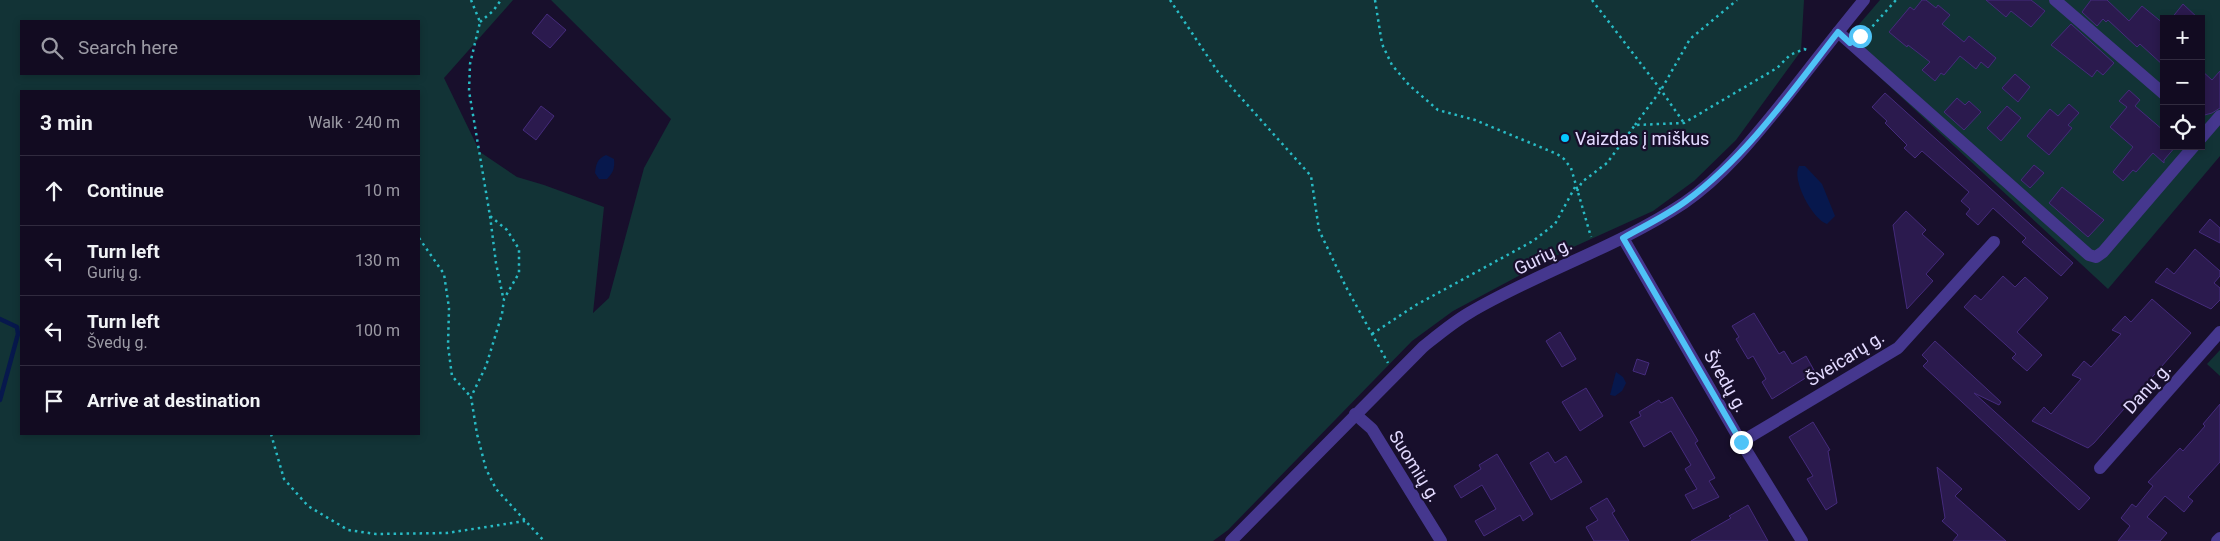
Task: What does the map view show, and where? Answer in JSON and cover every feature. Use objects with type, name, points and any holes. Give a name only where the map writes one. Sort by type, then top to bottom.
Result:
[{"type":"street","name":"Gurių g.","points":[[1231,541],[1423,347],[1469,313],[1527,282],[1623,238],[1685,202],[1713,179],[1743,149],[1864,0]]},
{"type":"street","points":[[2055,0],[2160,91]]},
{"type":"street","points":[[1838,32],[2089,256],[2096,258],[2103,252],[2191,150]]},
{"type":"street","points":[[2205,130],[2220,116]]},
{"type":"street","name":"Švedų g.","points":[[1623,238],[1741,442],[1802,541]]},
{"type":"street","name":"Šveicarų g.","points":[[1741,442],[1898,348],[1994,242]]},
{"type":"street","name":"Danų g.","points":[[2100,468],[2220,332]]},
{"type":"street","name":"Suomių g.","points":[[1356,414],[1372,429],[1441,541]]},
{"type":"street","points":[[2217,541],[2220,538]]},
{"type":"path","points":[[471,0],[480,22],[470,64],[471,79],[469,90],[496,263],[504,299],[502,314],[486,366],[471,397]]},
{"type":"path","points":[[480,22],[502,0]]},
{"type":"path","points":[[1170,0],[1218,72],[1311,176],[1318,230],[1346,287],[1395,375]]},
{"type":"path","points":[[1375,0],[1382,44],[1392,65],[1409,85],[1438,110],[1476,120],[1557,154],[1564,159],[1571,168],[1594,251]]},
{"type":"path","points":[[1592,0],[1684,123]]},
{"type":"path","points":[[1577,191],[1582,182],[1607,163],[1661,90],[1690,39],[1738,0]]},
{"type":"path","points":[[1850,43],[1871,28],[1896,0]]},
{"type":"path","points":[[1635,125],[1684,123],[1777,68],[1790,55],[1804,49],[1821,54]]},
{"type":"path","points":[[1372,334],[1416,305],[1533,241],[1555,224],[1576,185]]},
{"type":"path","points":[[490,216],[507,230],[519,250],[519,273],[504,299]]},
{"type":"path","points":[[420,239],[444,274],[450,308],[448,346],[452,376],[471,397],[477,434],[486,469],[496,489],[544,541]]},
{"type":"path","points":[[271,435],[284,479],[308,506],[348,530],[376,534],[447,533],[525,521]]},
{"type":"green space","points":[[0,0],[513,0],[444,78],[480,152],[517,177],[604,207],[593,313],[609,298],[644,168],[671,119],[551,0],[1804,0],[1801,51],[1736,140],[1694,181],[1653,211],[1569,249],[1453,311],[1412,341],[1228,530],[1213,541],[0,541]]},
{"type":"green space","points":[[1880,0],[2220,0],[2220,156],[2108,289],[1843,43]]},
{"type":"green space","points":[[2220,350],[2220,376],[2207,364]]},
{"type":"shaded area","points":[[606,155],[614,159],[613,170],[607,179],[599,179],[595,173],[597,164]]},
{"type":"shaded area","points":[[1799,166],[1805,166],[1822,184],[1835,216],[1827,224],[1821,221],[1805,199],[1798,180],[1797,172]]},
{"type":"shaded area","points":[[1616,372],[1623,377],[1626,383],[1622,391],[1615,396],[1610,395]]},
{"type":"building","points":[[1922,0],[1926,0],[1936,8],[1938,5],[1950,15],[1942,24],[1964,42],[1969,36],[1996,58],[1988,68],[1981,62],[1976,69],[1960,56],[1944,75],[1941,73],[1935,81],[1922,70],[1930,62],[1889,32],[1910,7],[1914,10]]},
{"type":"building","points":[[1986,0],[2031,0],[2045,11],[2031,27],[2011,11],[2006,17]]},
{"type":"building","points":[[2091,0],[2107,0],[2129,21],[2142,6],[2160,21],[2160,62],[2140,44],[2137,47],[2108,20],[2106,22],[2103,19],[2097,26],[2082,12]]},
{"type":"building","points":[[2183,4],[2195,15],[2174,15]]},
{"type":"building","points":[[547,14],[566,30],[550,48],[532,33]]},
{"type":"building","points":[[2071,24],[2114,63],[2103,75],[2097,70],[2092,77],[2051,45]]},
{"type":"building","points":[[2220,71],[2220,108],[2205,115],[2205,74],[2212,80]]},
{"type":"building","points":[[2015,74],[2030,87],[2018,102],[2002,88]]},
{"type":"building","points":[[2129,90],[2140,100],[2135,106],[2160,128],[2160,150],[2173,150],[2164,160],[2164,163],[2153,153],[2136,172],[2133,170],[2123,181],[2113,172],[2133,147],[2110,127],[2127,107],[2119,101]]},
{"type":"building","points":[[1885,93],[2073,263],[2061,276],[2022,242],[2026,238],[1993,208],[1978,225],[1966,214],[1970,209],[1961,201],[1969,192],[1922,151],[1915,158],[1904,148],[1907,145],[1885,123],[1887,121],[1872,107]]},
{"type":"building","points":[[1957,98],[1965,105],[1969,101],[1981,112],[1964,130],[1944,112]]},
{"type":"building","points":[[2069,104],[2079,113],[2068,125],[2072,128],[2049,155],[2027,136],[2050,109],[2058,116]]},
{"type":"building","points":[[541,106],[554,116],[536,140],[523,130]]},
{"type":"building","points":[[2007,106],[2021,118],[2001,141],[1987,128]]},
{"type":"building","points":[[2034,165],[2044,173],[2030,188],[2021,180]]},
{"type":"building","points":[[2062,187],[2104,220],[2088,237],[2049,203]]},
{"type":"building","points":[[1906,211],[1926,230],[1922,234],[1944,254],[1926,274],[1933,281],[1907,309],[1893,225]]},
{"type":"building","points":[[2210,219],[2220,228],[2220,243],[2199,232]]},
{"type":"building","points":[[2195,249],[2220,271],[2220,276],[2214,283],[2220,288],[2220,300],[2211,309],[2155,282],[2167,268],[2174,274]]},
{"type":"building","points":[[2003,276],[2015,287],[2025,277],[2048,298],[2017,332],[2042,355],[2027,371],[2012,358],[2016,354],[1964,307],[1975,295],[1981,300]]},
{"type":"building","points":[[2152,299],[2191,333],[2094,443],[2088,448],[2032,421],[2044,407],[2051,414],[2081,379],[2072,375],[2084,361],[2091,367],[2121,334],[2112,330],[2125,316],[2131,322]]},
{"type":"building","points":[[1754,313],[1779,354],[1784,351],[1792,364],[1806,356],[1815,372],[1772,399],[1762,382],[1766,379],[1753,356],[1748,359],[1736,339],[1739,337],[1732,326]]},
{"type":"building","points":[[1560,332],[1576,359],[1562,367],[1546,341]]},
{"type":"building","points":[[1935,341],[2001,402],[1999,405],[1974,393],[2090,498],[2079,510],[1923,366],[1928,361],[1922,355]]},
{"type":"building","points":[[1637,359],[1649,363],[1645,375],[1633,371]]},
{"type":"building","points":[[1586,388],[1603,416],[1580,431],[1562,402]]},
{"type":"building","points":[[1672,397],[1698,441],[1695,443],[1715,478],[1709,481],[1719,497],[1693,509],[1685,495],[1697,489],[1685,469],[1691,465],[1671,431],[1644,447],[1630,422],[1641,416],[1639,412],[1659,400],[1661,403]]},
{"type":"building","points":[[2220,404],[2220,462],[2188,497],[2193,501],[2184,512],[2165,496],[2147,517],[2167,533],[2160,541],[2118,541],[2130,526],[2121,518],[2132,504],[2136,507],[2153,486],[2148,482],[2180,448],[2183,451],[2205,426],[2203,424]]},
{"type":"building","points":[[1813,422],[1830,450],[1828,451],[1837,503],[1826,510],[1807,479],[1813,476],[1789,437]]},
{"type":"building","points":[[1548,452],[1555,463],[1566,456],[1582,482],[1551,500],[1530,463]]},
{"type":"building","points":[[1497,454],[1533,514],[1523,521],[1520,515],[1484,536],[1475,521],[1496,509],[1482,485],[1461,498],[1454,486],[1481,469],[1479,465]]},
{"type":"building","points":[[1937,467],[1962,489],[1955,496],[2006,541],[1953,541],[1958,535],[1942,521],[1945,518]]},
{"type":"building","points":[[1607,498],[1615,511],[1612,513],[1629,541],[1594,541],[1586,527],[1598,520],[1590,508]]},
{"type":"building","points":[[1748,505],[1768,541],[1691,541],[1731,518],[1729,516]]},
{"type":"waterway","points":[[0,319],[17,327],[18,334],[0,400]]},
{"type":"place","name":"Vaizdas į miškus","points":[[1565,138]]},
{"type":"route","points":[[1741,442],[1623,238],[1685,202],[1713,179],[1771,117],[1838,32],[1850,43],[1860,36]]}]
